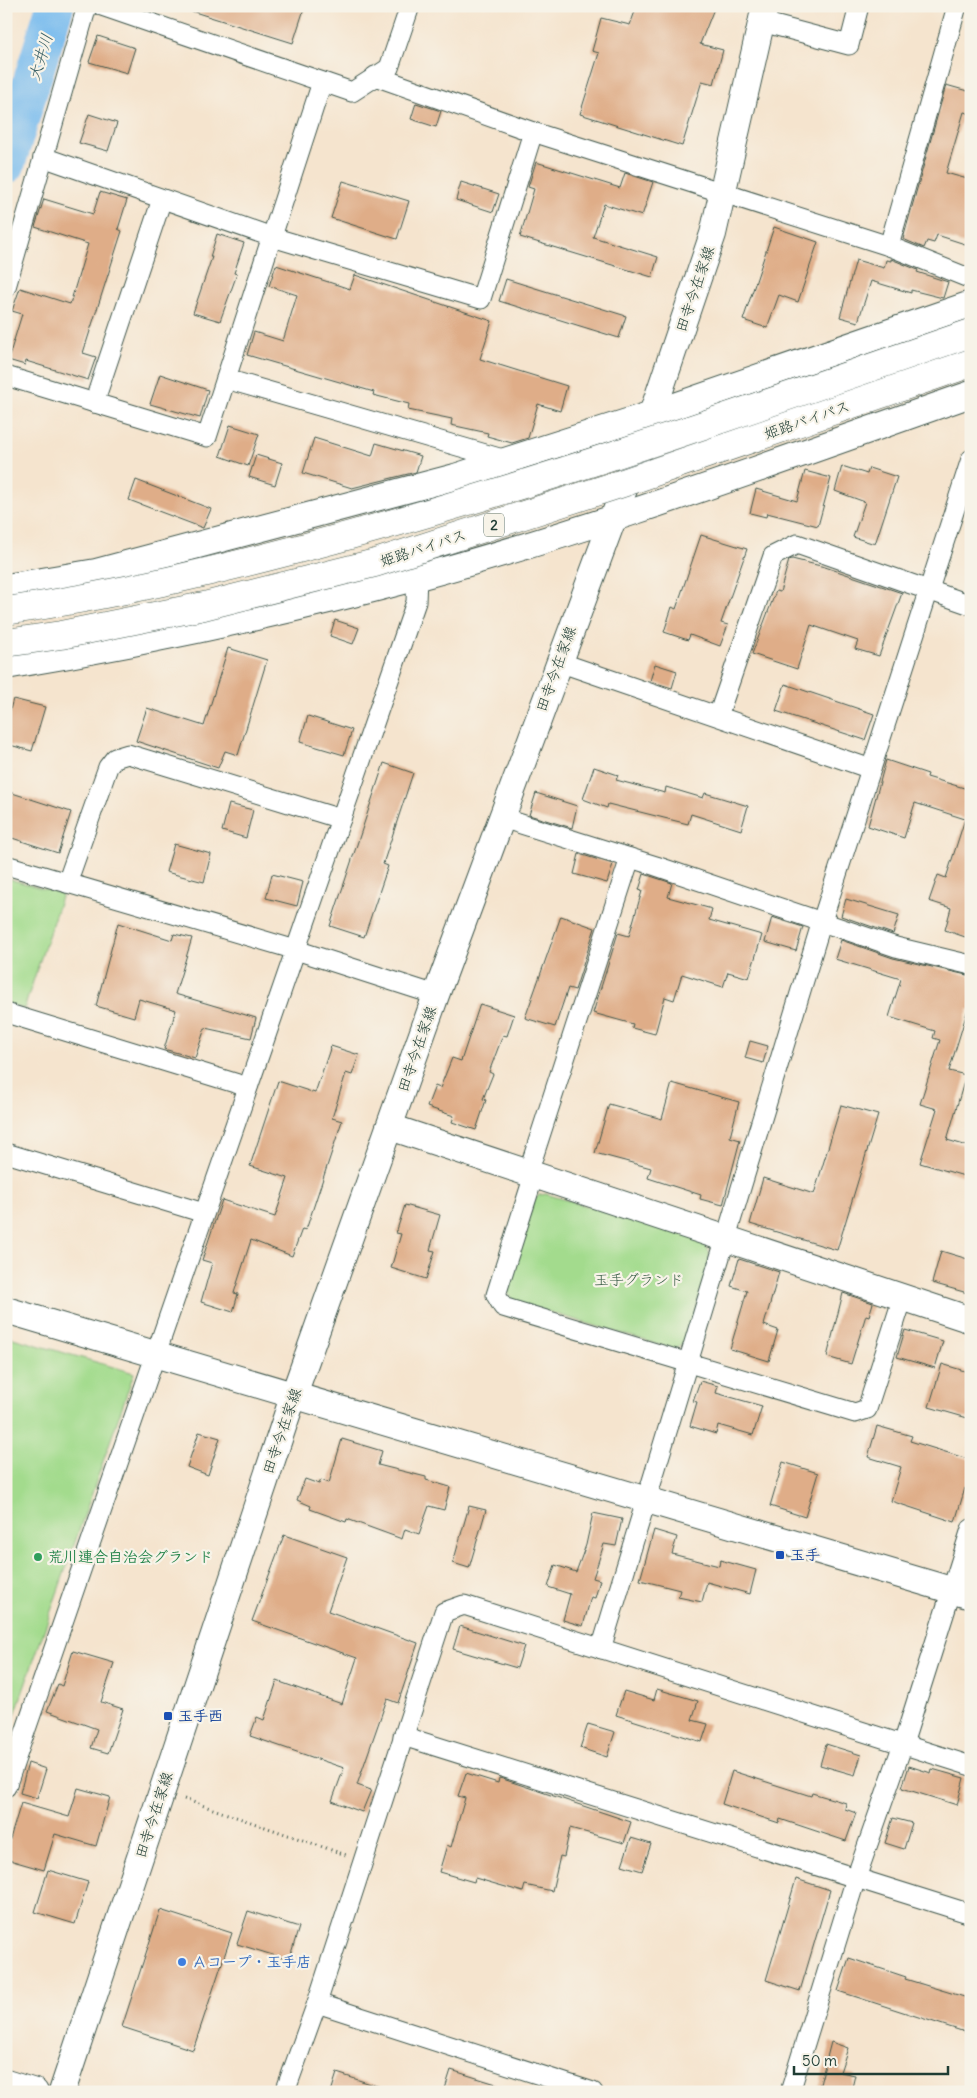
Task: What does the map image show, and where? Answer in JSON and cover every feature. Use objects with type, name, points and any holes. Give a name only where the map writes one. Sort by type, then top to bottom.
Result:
[{"type":"highway","name":"姫路バイパス","points":[[6,611],[56,604],[211,573],[437,512],[661,439],[971,333]]},
{"type":"highway","name":"姫路バイパス","points":[[6,643],[61,635],[204,606],[375,563],[629,481],[971,364]]},
{"type":"street","points":[[6,287],[87,6]]},
{"type":"street","points":[[102,6],[352,92],[389,68],[410,6]]},
{"type":"street","points":[[763,14],[849,45],[859,6]]},
{"type":"street","points":[[890,246],[962,9]]},
{"type":"street","name":"田寺今在家線","points":[[62,2092],[293,1397],[436,995],[611,519],[652,414],[713,234],[763,14]]},
{"type":"street","points":[[375,76],[533,132],[890,246],[971,279]]},
{"type":"street","points":[[6,376],[207,437],[322,82]]},
{"type":"street","points":[[43,158],[272,237],[481,299],[533,132]]},
{"type":"street","points":[[94,403],[162,199]]},
{"type":"street","points":[[6,587],[96,572],[455,477],[652,414],[971,304]]},
{"type":"street","points":[[226,379],[506,460]]},
{"type":"street","points":[[6,666],[108,649],[253,619],[418,577],[611,519],[971,394]]},
{"type":"street","points":[[601,1649],[822,921],[971,459]]},
{"type":"street","points":[[718,716],[773,556],[797,544],[971,605]]},
{"type":"street","points":[[6,1787],[154,1354],[416,602],[418,577]]},
{"type":"street","points":[[559,662],[871,769]]},
{"type":"street","points":[[67,883],[108,767],[115,758],[128,754],[341,819]]},
{"type":"street","points":[[502,818],[630,858],[896,947],[971,965]]},
{"type":"street","points":[[630,858],[531,1174],[496,1295],[503,1308],[855,1413],[867,1409],[903,1297]]},
{"type":"street","points":[[6,865],[296,950],[436,995]]},
{"type":"street","points":[[6,1013],[248,1087]]},
{"type":"street","points":[[390,1127],[971,1320]]},
{"type":"street","points":[[6,1153],[204,1213]]},
{"type":"street","points":[[6,1310],[293,1397],[961,1594]]},
{"type":"street","points":[[790,2092],[856,1878],[903,1744],[961,1594],[971,1528]]},
{"type":"street","points":[[285,2092],[317,2003],[444,1612],[464,1605],[971,1766]]},
{"type":"street","points":[[404,1736],[971,1914]]},
{"type":"street","points":[[317,2003],[593,2092]]},
{"type":"street","points":[[6,2083],[35,2092]]},
{"type":"path","points":[[180,1797],[363,1860]]},
{"type":"green space","points":[[6,878],[62,894],[24,1009],[6,1004]]},
{"type":"green space","name":"玉手グランド","points":[[546,1194],[695,1238],[705,1245],[709,1251],[709,1264],[685,1344],[673,1349],[512,1301],[507,1290],[534,1200],[539,1195]]},
{"type":"green space","name":"荒川連合自治会グランド","points":[[6,1336],[134,1373],[6,1740]]},
{"type":"building","points":[[189,6],[305,6],[293,43],[188,10]]},
{"type":"building","points":[[637,6],[715,6],[700,44],[723,50],[714,84],[702,81],[682,146],[580,114],[599,53],[592,51],[601,18],[630,25]]},
{"type":"building","points":[[98,36],[135,48],[127,73],[89,62]]},
{"type":"building","points":[[946,85],[971,92],[971,114],[964,112],[946,173],[971,180],[971,246],[937,235],[934,243],[927,241],[924,248],[903,239]]},
{"type":"building","points":[[416,103],[441,111],[436,127],[411,119]]},
{"type":"building","points":[[89,114],[117,123],[108,151],[79,143]]},
{"type":"building","points":[[536,162],[620,188],[625,173],[653,182],[642,216],[604,204],[593,237],[658,257],[652,277],[520,237],[534,189],[528,187]]},
{"type":"building","points":[[343,181],[409,201],[397,239],[331,218]]},
{"type":"building","points":[[461,182],[499,194],[493,212],[456,200]]},
{"type":"building","points":[[100,192],[127,200],[118,229],[122,231],[83,353],[96,357],[88,380],[26,361],[25,365],[8,360],[22,314],[12,311],[20,288],[70,304],[88,244],[35,227],[44,199],[93,214]]},
{"type":"building","points":[[774,227],[818,242],[798,302],[779,295],[767,328],[743,320]]},
{"type":"building","points":[[217,234],[244,243],[234,273],[237,274],[220,321],[193,313],[212,257],[210,257]]},
{"type":"building","points":[[891,259],[918,270],[917,272],[948,282],[943,298],[911,290],[911,293],[871,281],[858,322],[840,317],[856,260],[884,268],[886,260],[891,261]]},
{"type":"building","points":[[276,265],[350,289],[355,275],[492,321],[480,359],[567,386],[560,411],[538,404],[528,438],[512,443],[487,436],[488,433],[451,425],[452,419],[408,410],[409,404],[373,395],[374,392],[247,355],[254,332],[283,341],[297,295],[269,286]]},
{"type":"building","points":[[506,279],[626,316],[619,338],[499,301]]},
{"type":"building","points":[[160,374],[208,390],[200,418],[150,404]]},
{"type":"building","points":[[230,425],[259,434],[248,466],[220,456]]},
{"type":"building","points":[[314,438],[372,456],[376,443],[421,456],[416,472],[352,488],[303,473]]},
{"type":"building","points":[[256,455],[282,463],[275,485],[249,477]]},
{"type":"building","points":[[842,466],[867,474],[869,468],[897,477],[875,544],[853,537],[865,502],[835,491]]},
{"type":"building","points":[[805,471],[831,478],[818,526],[767,513],[766,517],[750,513],[756,489],[797,501]]},
{"type":"building","points":[[136,480],[211,509],[203,528],[129,500]]},
{"type":"building","points":[[701,535],[747,549],[721,623],[728,625],[720,646],[690,635],[688,640],[664,632],[672,607],[676,609]]},
{"type":"building","points":[[792,559],[825,567],[902,593],[879,656],[855,649],[858,641],[811,625],[797,669],[752,654],[776,591],[780,592],[789,560]]},
{"type":"building","points":[[335,620],[359,628],[353,644],[330,636]]},
{"type":"building","points":[[228,648],[267,660],[238,755],[225,751],[218,768],[136,741],[147,708],[204,726]]},
{"type":"building","points":[[655,664],[677,671],[672,688],[650,681]]},
{"type":"building","points":[[785,684],[874,714],[865,740],[776,711]]},
{"type":"building","points":[[13,699],[45,707],[32,751],[6,744],[6,724]]},
{"type":"building","points":[[308,716],[352,730],[344,755],[300,742]]},
{"type":"building","points":[[886,760],[928,774],[927,777],[971,790],[971,939],[945,930],[951,908],[929,901],[938,875],[946,878],[965,819],[915,803],[904,838],[868,826]]},
{"type":"building","points":[[384,763],[413,773],[383,864],[388,866],[364,937],[330,926]]},
{"type":"building","points":[[594,767],[618,775],[616,780],[665,793],[666,787],[703,798],[705,793],[748,806],[741,830],[691,814],[688,824],[608,804],[607,808],[583,799]]},
{"type":"building","points":[[6,791],[71,812],[58,853],[6,836]]},
{"type":"building","points":[[536,793],[577,806],[572,828],[529,815]]},
{"type":"building","points":[[229,804],[253,810],[246,838],[222,831]]},
{"type":"building","points":[[174,844],[211,854],[204,882],[166,872]]},
{"type":"building","points":[[579,854],[613,864],[607,883],[574,874]]},
{"type":"building","points":[[272,874],[303,882],[297,906],[266,898]]},
{"type":"building","points":[[644,874],[672,883],[668,897],[712,909],[709,920],[762,935],[749,978],[728,972],[723,987],[682,974],[674,1000],[665,997],[655,1034],[632,1028],[633,1024],[593,1013],[618,933],[629,936],[642,891],[639,890]]},
{"type":"building","points":[[846,899],[899,915],[893,934],[841,916]]},
{"type":"building","points":[[561,916],[595,928],[575,990],[568,988],[555,1027],[525,1018]]},
{"type":"building","points":[[772,917],[803,927],[796,951],[765,942]]},
{"type":"building","points":[[118,923],[172,940],[174,934],[192,938],[175,994],[256,1018],[251,1038],[205,1028],[195,1058],[164,1049],[176,1010],[139,999],[134,1017],[96,1006]]},
{"type":"building","points":[[841,940],[893,958],[971,976],[971,1010],[968,1009],[949,1071],[966,1075],[947,1140],[971,1147],[971,1178],[920,1163],[937,1109],[920,1104],[940,1040],[933,1038],[935,1031],[889,1017],[901,979],[835,959]]},
{"type":"building","points":[[480,1004],[514,1015],[507,1036],[503,1035],[489,1072],[493,1074],[483,1099],[486,1100],[476,1130],[452,1122],[454,1116],[427,1107],[435,1086],[440,1088],[452,1058],[461,1061]]},
{"type":"building","points":[[750,1041],[768,1046],[763,1063],[745,1058]]},
{"type":"building","points":[[331,1046],[359,1055],[352,1075],[346,1073],[332,1118],[342,1121],[306,1230],[302,1229],[292,1256],[251,1240],[234,1293],[238,1294],[233,1312],[201,1302],[212,1263],[202,1260],[222,1200],[275,1217],[288,1178],[250,1166],[278,1081],[315,1093]]},
{"type":"building","points":[[672,1083],[739,1102],[730,1137],[740,1140],[723,1205],[700,1199],[701,1195],[648,1178],[651,1168],[595,1153],[609,1104],[662,1119]]},
{"type":"building","points":[[841,1105],[878,1115],[837,1250],[750,1224],[763,1178],[814,1194]]},
{"type":"building","points":[[405,1205],[440,1215],[430,1250],[435,1251],[426,1279],[391,1268],[401,1234],[396,1233]]},
{"type":"building","points":[[941,1251],[971,1260],[971,1294],[932,1283]]},
{"type":"building","points":[[739,1259],[779,1272],[764,1325],[778,1330],[769,1361],[730,1349],[747,1291],[731,1286]]},
{"type":"building","points":[[843,1293],[873,1303],[869,1316],[866,1315],[851,1364],[827,1357]]},
{"type":"building","points":[[905,1330],[943,1341],[935,1368],[897,1357]]},
{"type":"building","points":[[942,1364],[971,1373],[971,1419],[929,1407]]},
{"type":"building","points":[[700,1381],[718,1386],[716,1393],[762,1406],[753,1435],[718,1425],[716,1434],[690,1426],[697,1402],[693,1401]]},
{"type":"building","points":[[877,1426],[912,1436],[910,1441],[971,1460],[971,1478],[968,1489],[965,1488],[955,1522],[891,1501],[901,1467],[868,1457]]},
{"type":"building","points":[[199,1432],[220,1438],[208,1475],[187,1467]]},
{"type":"building","points":[[342,1439],[382,1451],[378,1465],[426,1477],[426,1480],[450,1487],[444,1510],[429,1506],[419,1534],[405,1529],[402,1539],[347,1519],[346,1522],[310,1509],[311,1506],[297,1500],[305,1479],[319,1484],[321,1480],[329,1483]]},
{"type":"building","points":[[783,1462],[818,1473],[805,1517],[770,1506]]},
{"type":"building","points":[[469,1506],[486,1510],[469,1568],[453,1563]]},
{"type":"building","points":[[593,1513],[622,1519],[616,1546],[604,1544],[593,1578],[600,1580],[595,1598],[591,1597],[583,1626],[563,1620],[570,1594],[548,1587],[555,1565],[576,1572],[586,1545]]},
{"type":"building","points":[[654,1530],[677,1537],[672,1554],[719,1566],[720,1560],[756,1570],[750,1594],[707,1582],[702,1602],[678,1597],[680,1590],[640,1580]]},
{"type":"building","points":[[284,1535],[347,1557],[328,1611],[418,1643],[398,1703],[387,1699],[357,1785],[371,1790],[362,1812],[332,1801],[344,1768],[250,1736],[257,1717],[264,1720],[277,1681],[342,1704],[357,1658],[252,1621]]},
{"type":"building","points":[[460,1626],[524,1646],[517,1668],[453,1649]]},
{"type":"building","points":[[73,1651],[114,1663],[101,1702],[123,1709],[108,1753],[91,1748],[97,1729],[47,1711],[58,1684],[62,1686]]},
{"type":"building","points":[[657,1689],[698,1701],[692,1720],[708,1724],[702,1742],[616,1715],[624,1691],[654,1700]]},
{"type":"building","points":[[588,1724],[615,1732],[607,1757],[580,1748]]},
{"type":"building","points":[[826,1744],[861,1755],[855,1775],[820,1765]]},
{"type":"building","points":[[28,1763],[46,1769],[37,1798],[20,1793]]},
{"type":"building","points":[[909,1766],[931,1773],[932,1769],[964,1778],[957,1805],[902,1788]]},
{"type":"building","points":[[732,1771],[811,1796],[812,1793],[846,1803],[845,1809],[856,1813],[846,1841],[780,1819],[779,1823],[722,1804]]},
{"type":"building","points":[[466,1773],[498,1783],[499,1778],[503,1779],[631,1822],[624,1843],[570,1828],[564,1857],[560,1856],[552,1891],[525,1885],[523,1892],[475,1878],[474,1882],[439,1872],[447,1845],[451,1847],[465,1798],[458,1796]]},
{"type":"building","points":[[78,1788],[110,1797],[96,1846],[55,1834],[44,1870],[6,1859],[6,1852],[21,1803],[69,1817]]},
{"type":"building","points":[[893,1818],[912,1823],[904,1849],[885,1843]]},
{"type":"building","points":[[631,1838],[651,1844],[642,1871],[622,1865]]},
{"type":"building","points":[[48,1870],[88,1882],[75,1924],[35,1912]]},
{"type":"building","points":[[796,1879],[830,1890],[800,1991],[766,1980]]},
{"type":"building","name":"Ａコープ・玉手店","points":[[160,1910],[232,1933],[193,2050],[122,2027]]},
{"type":"building","points":[[248,1911],[299,1927],[289,1960],[237,1944]]},
{"type":"building","points":[[849,1958],[906,1977],[905,1979],[971,1999],[971,2034],[838,1991]]},
{"type":"building","points":[[831,2042],[848,2048],[840,2072],[855,2075],[851,2092],[833,2092],[819,2088]]},
{"type":"building","points":[[451,2070],[509,2088],[508,2092],[444,2092]]},
{"type":"building","points":[[337,2073],[383,2088],[383,2092],[331,2092]]},
{"type":"waterway","name":"大井川","points":[[6,165],[55,6]]},
{"type":"place","name":"玉手","points":[[780,1555]]},
{"type":"place","name":"荒川連合自治会グランド","points":[[38,1557]]},
{"type":"place","name":"玉手西","points":[[168,1716]]},
{"type":"place","name":"Ａコープ・玉手店","points":[[182,1962]]}]
